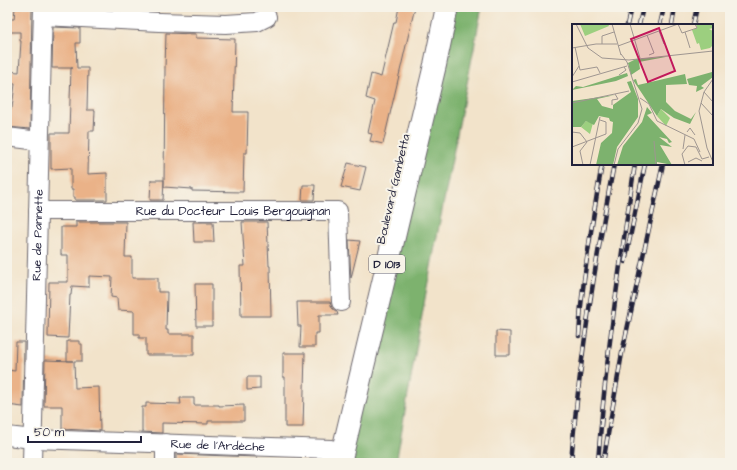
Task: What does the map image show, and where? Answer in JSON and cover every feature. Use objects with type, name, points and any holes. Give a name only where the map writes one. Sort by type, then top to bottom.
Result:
[{"type":"main road","name":"Boulevard Gambetta","points":[[333,458],[435,7]]},
{"type":"main road","name":"D 1013","points":[[333,458],[433,73],[447,7]]},
{"type":"street","points":[[43,11],[159,22],[226,24],[257,22],[267,17]]},
{"type":"street","name":"Rue de Pannette","points":[[32,463],[43,11]]},
{"type":"street","points":[[7,137],[39,141]]},
{"type":"street","name":"Rue du Docteur Louis Bergouignan","points":[[38,211],[338,211],[341,302]]},
{"type":"street","name":"Rue de l'Ardèche","points":[[7,436],[33,439],[165,443],[333,458]]},
{"type":"street","points":[[165,443],[165,463]]},
{"type":"green space","points":[[453,7],[482,7],[427,287],[396,463],[345,463]]},
{"type":"building","points":[[15,7],[32,7],[30,129],[7,127],[7,107],[12,108],[15,84],[7,83],[7,71],[19,72],[21,41],[20,32],[7,32],[7,19],[14,19]]},
{"type":"building","points":[[399,7],[415,7],[383,144],[370,141],[372,134],[368,133],[375,101],[366,98],[371,74],[381,77]]},
{"type":"building","points":[[53,27],[80,28],[80,43],[76,43],[77,68],[88,68],[87,110],[95,110],[94,131],[89,131],[88,174],[107,173],[107,200],[75,200],[75,197],[73,197],[73,189],[71,189],[71,168],[51,169],[51,133],[69,133],[71,68],[52,68]]},
{"type":"building","points":[[166,33],[196,34],[196,38],[235,39],[233,112],[248,112],[247,153],[244,153],[243,192],[192,191],[192,189],[164,187]]},
{"type":"building","points":[[348,163],[366,167],[360,191],[341,187]]},
{"type":"building","points":[[151,180],[164,180],[163,200],[150,200]]},
{"type":"building","points":[[303,185],[315,185],[314,200],[302,200]]},
{"type":"building","points":[[76,222],[126,222],[125,257],[132,257],[132,278],[158,278],[158,292],[167,292],[166,330],[168,330],[168,334],[194,334],[194,355],[146,355],[146,338],[139,338],[139,334],[134,334],[134,311],[118,310],[117,298],[111,297],[112,277],[89,276],[89,287],[72,286],[70,295],[68,338],[48,337],[49,282],[68,282],[68,255],[61,255],[61,227],[76,227]]},
{"type":"building","points":[[193,222],[213,222],[214,242],[194,242]]},
{"type":"building","points":[[242,222],[267,222],[271,316],[241,316],[240,266],[245,266]]},
{"type":"building","points":[[349,240],[360,241],[351,278]]},
{"type":"building","points":[[195,284],[212,284],[212,326],[196,326]]},
{"type":"building","points":[[297,302],[330,302],[332,308],[337,312],[338,315],[319,315],[319,333],[315,333],[315,347],[300,347],[301,326],[298,326]]},
{"type":"building","points":[[496,331],[510,332],[510,355],[496,355]]},
{"type":"building","points":[[67,341],[79,341],[79,344],[82,344],[82,361],[74,361],[75,388],[99,387],[100,431],[62,429],[62,406],[44,406],[45,360],[67,361]]},
{"type":"building","points":[[16,342],[24,342],[23,407],[7,405],[7,370],[15,371]]},
{"type":"building","points":[[283,353],[305,353],[303,427],[285,427],[285,377],[283,377]]},
{"type":"building","points":[[247,377],[260,377],[260,389],[247,390]]},
{"type":"building","points":[[180,398],[194,398],[194,405],[244,405],[244,421],[208,421],[208,424],[162,423],[162,433],[142,432],[142,407],[146,407],[146,403],[181,404]]},
{"type":"building","points":[[176,454],[257,457],[257,463],[176,463]]},
{"type":"railway","points":[[627,24],[631,7]]},
{"type":"railway","points":[[639,24],[643,7]]},
{"type":"railway","points":[[660,24],[664,7]]},
{"type":"railway","points":[[672,24],[675,7]]},
{"type":"railway","points":[[693,24],[697,7]]},
{"type":"railway","points":[[579,336],[585,270],[602,165]]},
{"type":"railway","points":[[571,463],[578,388],[588,313],[614,165]]},
{"type":"railway","points":[[598,463],[609,351],[635,165]]},
{"type":"railway","points":[[625,262],[645,165]]},
{"type":"railway","points":[[603,463],[622,353],[663,165]]}]
